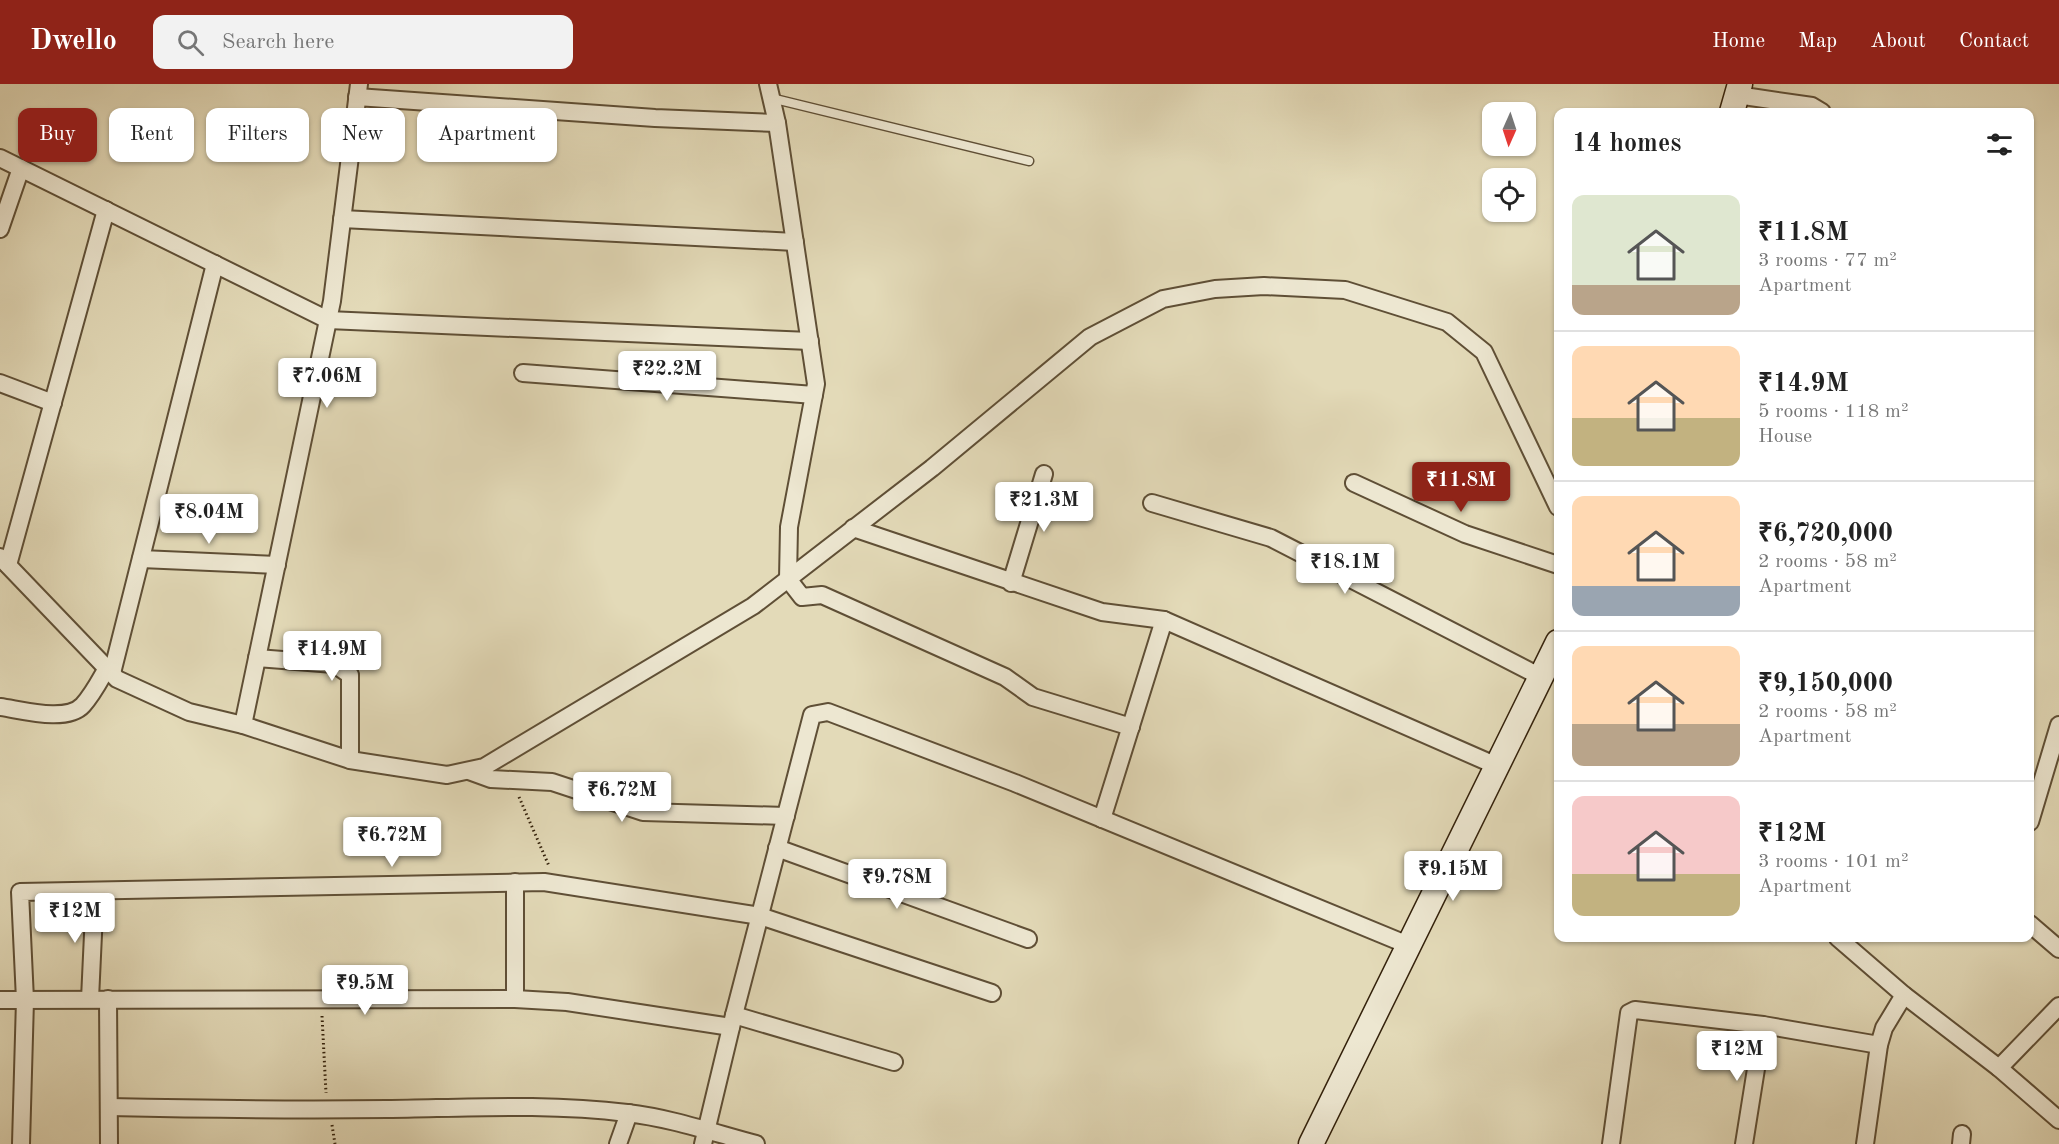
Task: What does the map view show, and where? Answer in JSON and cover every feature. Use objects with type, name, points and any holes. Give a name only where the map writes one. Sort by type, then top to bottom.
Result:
[{"type":"street","points":[[243,725],[332,302],[358,91],[655,118],[777,123]]},
{"type":"street","points":[[770,91],[777,123],[816,384],[789,527],[788,579],[802,597],[822,595],[1005,677],[1034,698],[1131,727]]},
{"type":"street","points":[[1736,97],[1815,108]]},
{"type":"street","points":[[0,158],[328,320],[810,341]]},
{"type":"street","points":[[0,229],[21,168]]},
{"type":"street","points":[[106,210],[53,403],[4,561],[117,679],[189,712],[243,725],[350,760],[447,775],[484,767],[753,606],[932,468],[1090,337],[1163,299],[1215,289],[1264,286],[1345,290],[1447,322],[1484,352],[1554,499]]},
{"type":"street","points":[[342,219],[795,242]]},
{"type":"street","points":[[0,707],[68,714],[83,705],[110,671],[141,559],[215,264]]},
{"type":"street","points":[[523,374],[814,395]]},
{"type":"street","points":[[0,384],[53,403]]},
{"type":"street","points":[[1011,583],[1044,474]]},
{"type":"street","points":[[1354,483],[1465,534],[1554,564]]},
{"type":"street","points":[[1152,504],[1271,538],[1541,677]]},
{"type":"street","points":[[854,528],[1102,612],[1164,620],[1497,766]]},
{"type":"street","points":[[141,559],[276,565]]},
{"type":"street","points":[[1102,819],[1164,620]]},
{"type":"street","points":[[1311,1144],[1554,650]]},
{"type":"street","points":[[257,658],[334,664],[350,675],[350,760]]},
{"type":"street","points":[[704,1137],[812,715],[828,712],[1015,783],[1408,945]]},
{"type":"street","points":[[2034,808],[2059,724]]},
{"type":"street","points":[[468,771],[491,779],[552,782],[643,812],[786,816]]},
{"type":"street","points":[[777,848],[1028,939]]},
{"type":"street","points":[[515,882],[515,999]]},
{"type":"street","points":[[21,1144],[25,1000],[20,892],[544,882],[759,916],[992,993]]},
{"type":"street","points":[[90,999],[95,891]]},
{"type":"street","points":[[2034,927],[2059,949]]},
{"type":"street","points":[[1843,942],[1904,995],[1999,1068],[2059,1120]]},
{"type":"street","points":[[1865,1144],[1879,1046],[1884,1028],[1904,995]]},
{"type":"street","points":[[108,999],[109,1144]]},
{"type":"street","points":[[0,1000],[515,999],[567,1002],[732,1021],[894,1062]]},
{"type":"street","points":[[1999,1068],[2059,1006]]},
{"type":"street","points":[[1611,1144],[1630,1011],[1763,1025],[1879,1046]]},
{"type":"street","points":[[1744,1144],[1763,1025]]},
{"type":"street","points":[[109,1107],[326,1110],[533,1108],[628,1113],[704,1137],[756,1144]]},
{"type":"street","points":[[618,1144],[628,1113]]},
{"type":"lane","points":[[770,91],[1029,161]]},
{"type":"path","points":[[512,780],[556,884]]},
{"type":"path","points":[[321,999],[326,1110],[331,1117],[335,1144]]}]
